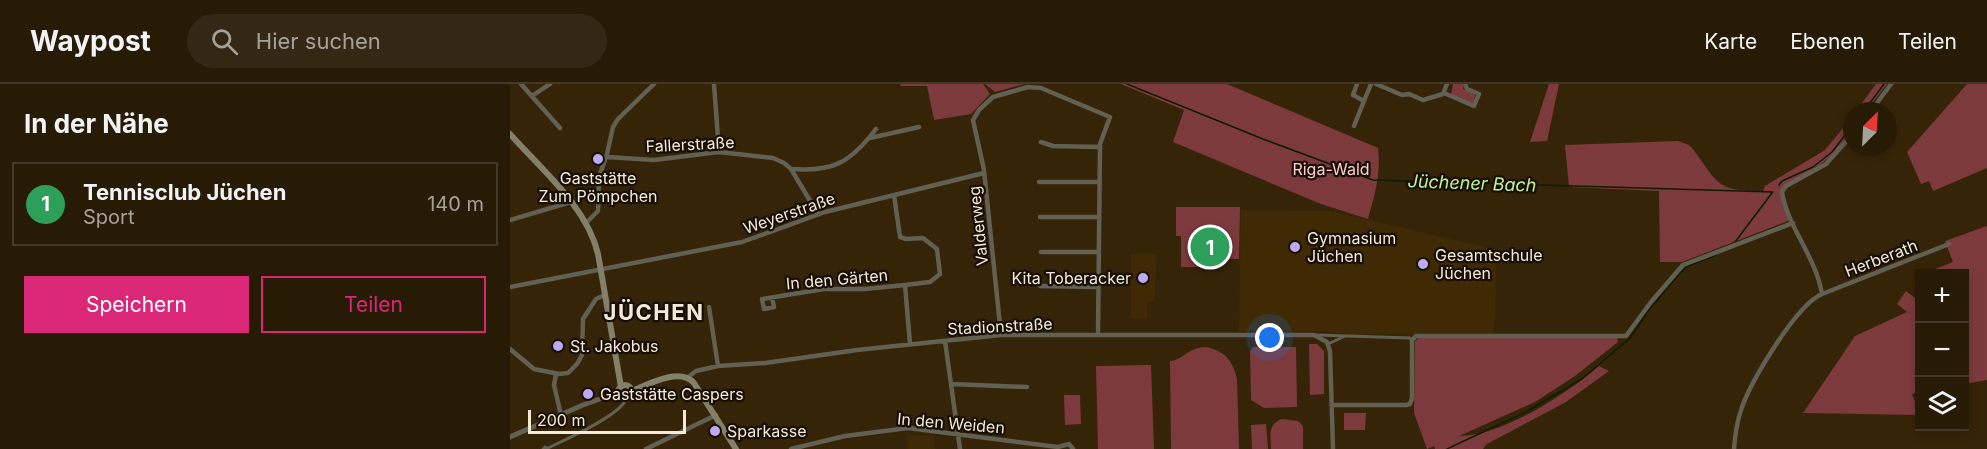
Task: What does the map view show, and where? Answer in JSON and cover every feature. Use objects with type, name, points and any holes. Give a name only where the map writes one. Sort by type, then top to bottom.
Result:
[{"type":"main road","points":[[510,134],[571,202],[586,223],[596,245],[621,397],[626,399],[632,395],[632,391]]},
{"type":"main road","points":[[632,391],[658,381],[684,377],[694,383],[736,449]]},
{"type":"main road","points":[[620,389],[627,386],[632,391]]},
{"type":"street","points":[[521,84],[560,128]]},
{"type":"street","points":[[532,96],[550,84]]},
{"type":"street","points":[[586,223],[598,211],[599,177],[607,157],[614,124],[654,84]]},
{"type":"street","points":[[714,84],[718,152]]},
{"type":"street","points":[[1357,84],[1353,95],[1364,101]]},
{"type":"street","points":[[1354,126],[1371,84]]},
{"type":"street","points":[[1376,84],[1402,95],[1409,94],[1423,100],[1438,97],[1444,93],[1447,84]]},
{"type":"street","points":[[1444,93],[1474,106],[1479,94],[1466,88],[1465,84]]},
{"type":"street","points":[[1878,102],[1891,84]]},
{"type":"street","name":"Valderweg","points":[[1001,335],[984,173],[973,124],[975,116],[993,97],[1033,86],[1110,117],[1102,135],[1100,147]]},
{"type":"street","points":[[868,140],[920,127]]},
{"type":"street","points":[[791,169],[818,170],[834,166],[850,156],[868,140],[876,129]]},
{"type":"street","points":[[1041,142],[1053,146],[1100,147],[1098,335]]},
{"type":"street","points":[[1822,294],[1817,272],[1783,198],[1784,188],[1826,164],[1843,145]]},
{"type":"street","name":"Fallerstraße","points":[[607,157],[654,160],[718,152],[773,158],[791,169]]},
{"type":"street","points":[[791,169],[818,214]]},
{"type":"street","name":"Weyerstraße","points":[[510,287],[742,242],[818,214],[984,173]]},
{"type":"street","points":[[1039,182],[1100,182]]},
{"type":"street","name":"In den Gärten","points":[[772,298],[824,289],[866,289],[930,282],[940,274],[937,249],[923,238],[900,237],[894,195]]},
{"type":"street","points":[[510,220],[571,202]]},
{"type":"street","points":[[1040,217],[1099,217]]},
{"type":"street","points":[[1317,335],[1413,339],[1417,336],[1626,336],[1683,265],[1793,223]]},
{"type":"street","name":"Herberath","points":[[1734,449],[1738,417],[1745,399],[1790,324],[1811,301],[1822,294],[1949,244]]},
{"type":"street","points":[[1041,252],[1099,252]]},
{"type":"street","points":[[904,285],[910,344]]},
{"type":"street","points":[[1040,286],[1098,287]]},
{"type":"street","points":[[510,349],[532,368],[556,374],[567,373],[580,361],[583,351],[583,321],[596,298],[605,295]]},
{"type":"street","points":[[709,306],[718,366]]},
{"type":"street","name":"Stadionstraße","points":[[684,377],[718,366],[765,363],[1001,335],[1317,335]]},
{"type":"street","points":[[1317,335],[1328,344],[1330,351],[1333,449]]},
{"type":"street","points":[[1328,344],[1344,337]]},
{"type":"street","points":[[1332,405],[1410,404],[1413,339]]},
{"type":"street","points":[[945,340],[960,449]]},
{"type":"street","points":[[556,374],[554,385],[561,415]]},
{"type":"street","points":[[951,384],[1027,387]]},
{"type":"street","points":[[510,437],[620,389]]},
{"type":"street","points":[[544,448],[588,429],[616,411],[626,399]]},
{"type":"street","points":[[646,449],[716,415]]},
{"type":"street","name":"In den Weiden","points":[[791,449],[827,439],[890,429],[912,428],[1058,447],[1069,444],[1073,449]]},
{"type":"shaded area","points":[[1241,210],[1331,211],[1497,250],[1494,334],[1239,331]]},
{"type":"shaded area","name":"Kita Toberacker","points":[[1131,254],[1156,254],[1155,301],[1147,302],[1147,319],[1131,318]]},
{"type":"shaded area","points":[[907,435],[934,436],[935,449],[908,449]]},
{"type":"green space","points":[[900,84],[983,84],[990,94],[971,114],[934,120],[927,86],[901,86]]},
{"type":"green space","points":[[985,84],[1024,84],[995,92]]},
{"type":"green space","name":"Riga-Wald","points":[[1121,84],[1227,84],[1378,148],[1378,175],[1368,219],[1321,204],[1173,142],[1184,110]]},
{"type":"green space","points":[[1453,84],[1463,84],[1463,89],[1475,95],[1474,102],[1470,103],[1451,95]]},
{"type":"green space","points":[[1549,84],[1559,84],[1547,141],[1530,142]]},
{"type":"green space","points":[[1876,84],[1887,84],[1873,102],[1863,102]]},
{"type":"green space","points":[[1967,84],[1987,84],[1987,168],[1933,191],[1929,181],[1921,184],[1907,152]]},
{"type":"green space","points":[[1843,128],[1843,142],[1837,150],[1816,167],[1783,187],[1788,221],[1682,262],[1660,262],[1659,191],[1569,187],[1565,145],[1678,141],[1693,149],[1720,184],[1736,190],[1748,191],[1763,191],[1765,186],[1825,150]]},
{"type":"green space","points":[[1176,207],[1240,207],[1239,259],[1205,258],[1204,267],[1181,267],[1181,236],[1176,236]]},
{"type":"green space","points":[[1987,226],[1987,380],[1969,383],[1969,269],[1935,269],[1953,262],[1945,241]]},
{"type":"green space","points":[[1906,291],[1915,298],[1915,393],[1912,394],[1915,401],[1915,415],[1803,413],[1855,336],[1907,312],[1897,304]]},
{"type":"green space","points":[[1419,338],[1617,338],[1618,342],[1575,376],[1535,402],[1459,436],[1495,429],[1533,412],[1599,366],[1609,371],[1566,402],[1487,444],[1483,449],[1435,449],[1434,446],[1427,449],[1414,413],[1415,341]]},
{"type":"green space","points":[[1309,344],[1317,344],[1324,351],[1324,394],[1310,395]]},
{"type":"green space","points":[[1206,347],[1218,351],[1227,358],[1237,379],[1239,449],[1171,449],[1170,361],[1194,349]]},
{"type":"green space","points":[[1253,347],[1296,347],[1297,407],[1264,408],[1251,400],[1250,351]]},
{"type":"green space","points":[[1151,365],[1154,449],[1098,449],[1096,366]]},
{"type":"green space","points":[[1064,395],[1080,395],[1081,424],[1065,425]]},
{"type":"green space","points":[[1344,413],[1366,413],[1365,430],[1344,430]]},
{"type":"green space","points":[[1282,419],[1298,421],[1303,426],[1303,449],[1271,449],[1272,427]]},
{"type":"green space","points":[[1266,424],[1268,449],[1252,449],[1251,425]]},
{"type":"waterway","name":"Jüchener Bach","points":[[1127,84],[1373,180],[1773,192]]},
{"type":"waterway","name":"Jüchener Bach","points":[[1871,102],[1884,84]]},
{"type":"waterway","name":"Jüchener Bach","points":[[1779,185],[1782,181],[1813,167],[1832,152],[1843,138]]},
{"type":"waterway","name":"Jüchener Bach","points":[[1735,242],[1772,193]]},
{"type":"waterway","name":"Jüchener Bach","points":[[1447,449],[1526,412],[1582,379],[1631,337],[1648,311],[1682,271],[1688,266],[1716,255]]},
{"type":"place","name":"Gaststätte Zum Pömpchen","points":[[598,159]]},
{"type":"place","name":"Tennisclub Jüchen","points":[[1210,247]]},
{"type":"place","name":"Gymnasium Jüchen","points":[[1295,247]]},
{"type":"place","name":"Gesamtschule Jüchen","points":[[1423,264]]},
{"type":"place","name":"Kita Toberacker","points":[[1143,278]]},
{"type":"place","name":"St. Jakobus","points":[[558,346]]},
{"type":"place","name":"Gaststätte Caspers","points":[[588,394]]},
{"type":"place","name":"Sparkasse","points":[[715,431]]},
{"type":"district","name":"JÜCHEN","points":[[654,312]]}]
